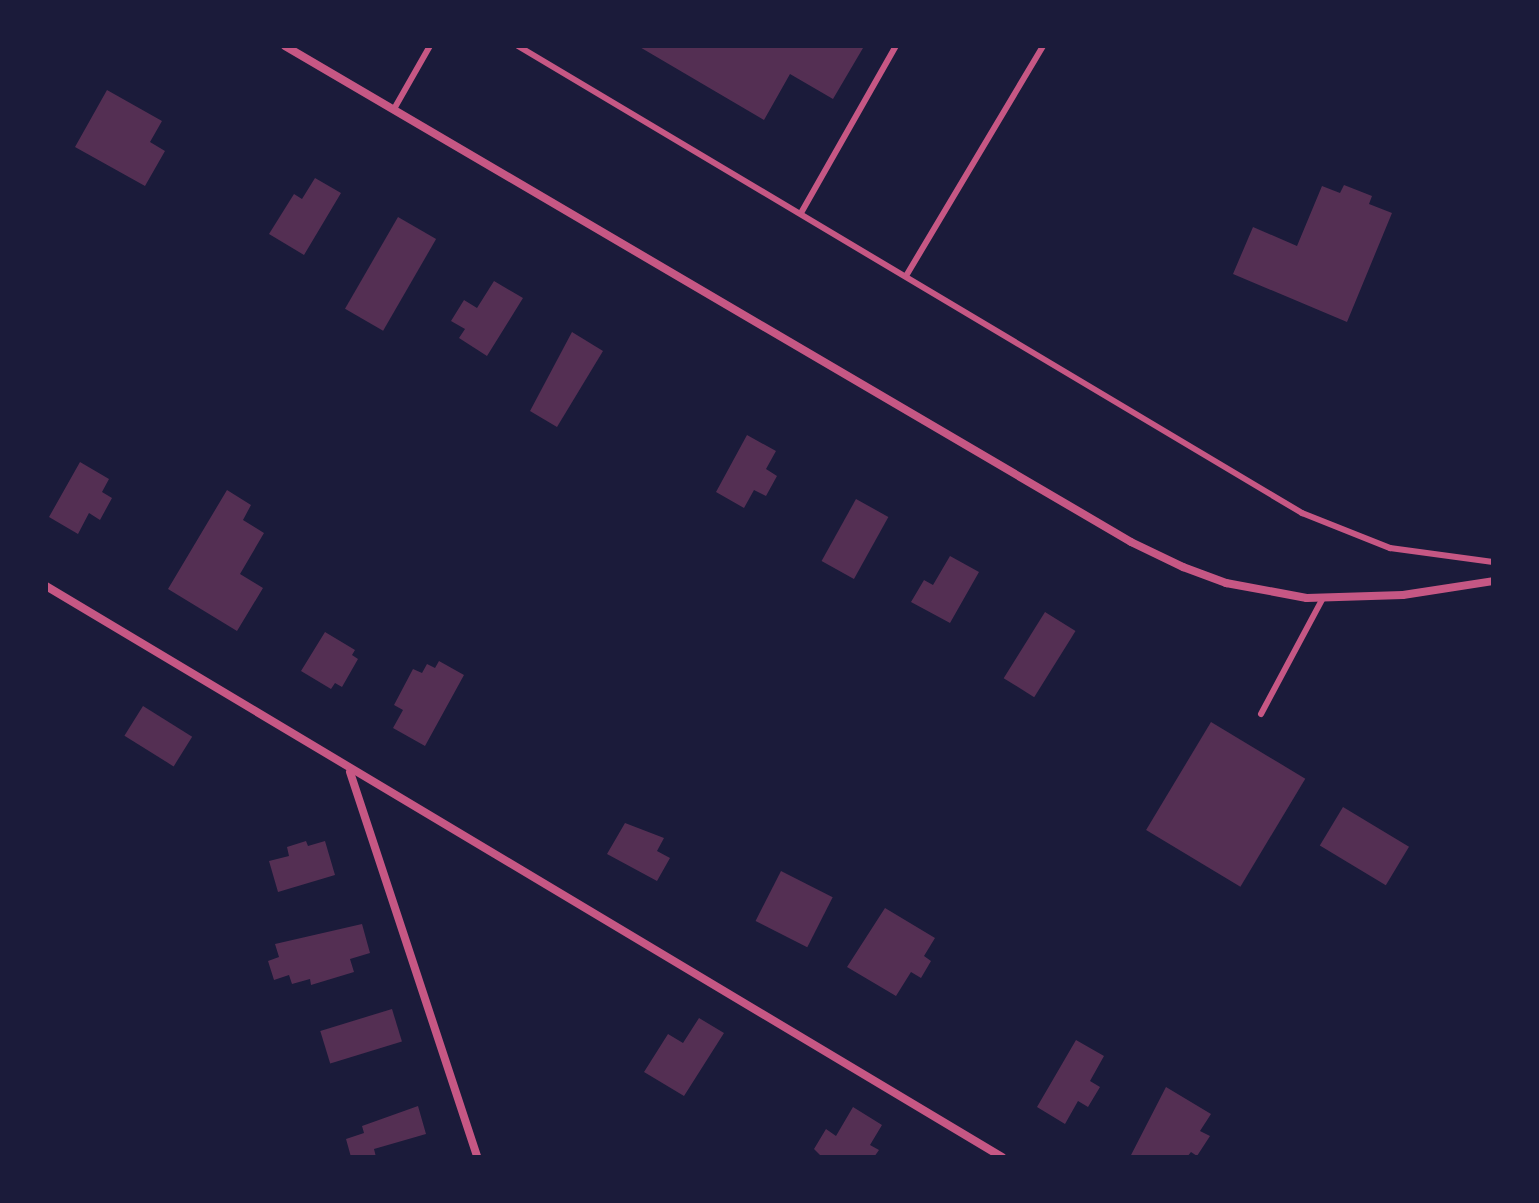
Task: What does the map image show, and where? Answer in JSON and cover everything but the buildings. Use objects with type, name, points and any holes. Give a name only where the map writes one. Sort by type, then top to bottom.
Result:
[{"type":"street","points":[[285,46],[1131,542],[1226,583],[1323,598],[1403,595],[1493,581]]},
{"type":"street","points":[[46,586],[350,772],[1002,1157]]},
{"type":"street","points":[[350,772],[477,1157]]},
{"type":"lane","points":[[394,109],[430,46]]},
{"type":"lane","points":[[518,46],[1302,513],[1390,548],[1493,562]]},
{"type":"lane","points":[[801,213],[896,46]]},
{"type":"lane","points":[[906,276],[1043,46]]},
{"type":"lane","points":[[1261,714],[1323,598]]}]
